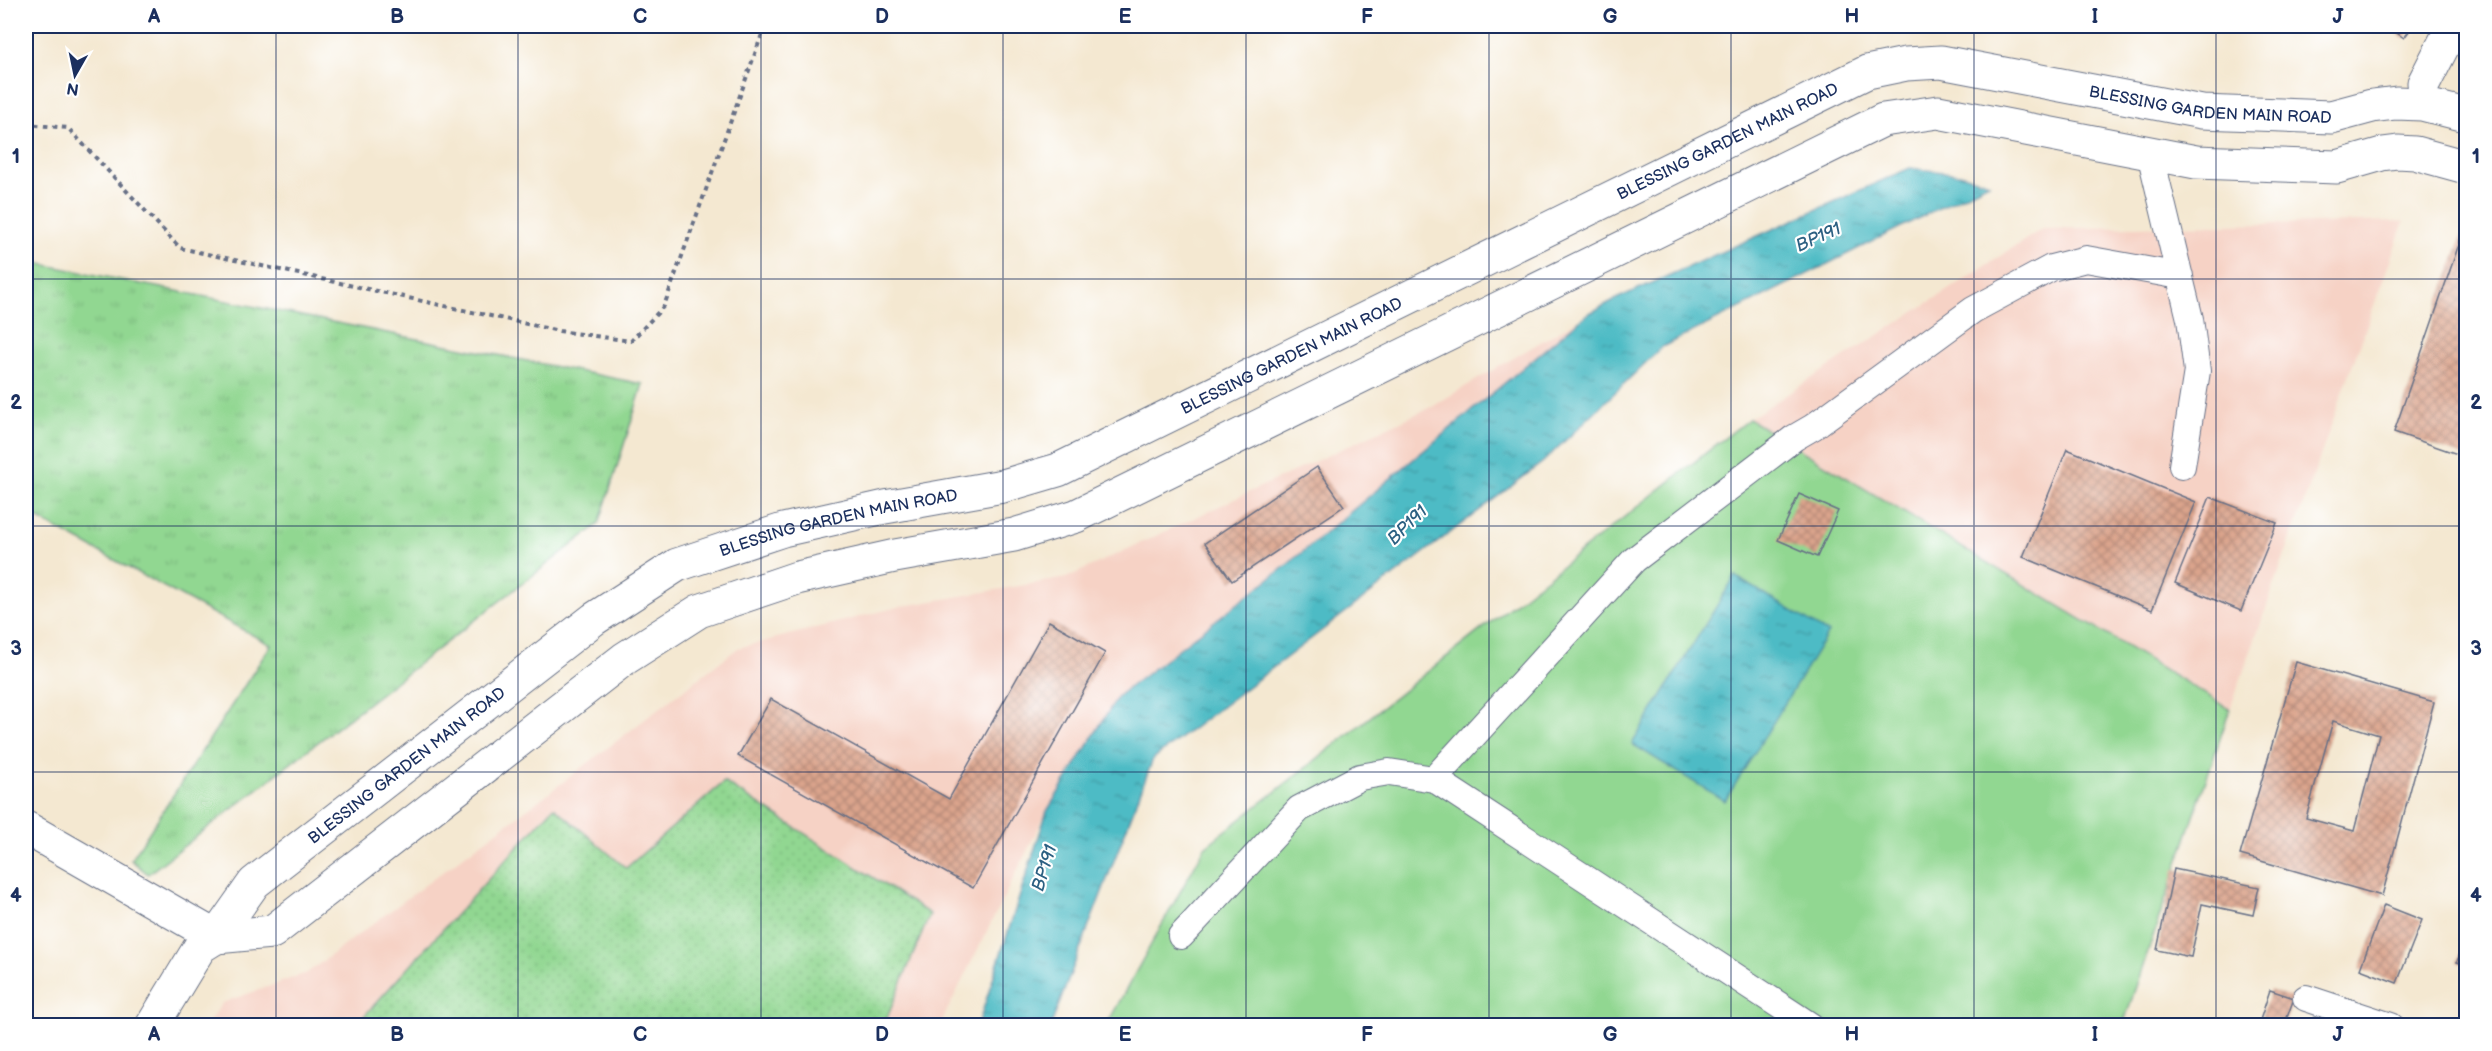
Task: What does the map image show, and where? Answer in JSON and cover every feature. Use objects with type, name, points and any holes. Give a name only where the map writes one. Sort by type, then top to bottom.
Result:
[{"type":"main road","points":[[2424,82],[2447,38],[2457,26]]},
{"type":"main road","name":"BLESSING GARDEN MAIN ROAD","points":[[152,1026],[200,947],[216,937],[254,883],[594,619],[677,565],[783,530],[885,507],[1003,486],[1058,470],[1867,72],[1906,64],[1941,62],[2202,112],[2331,117],[2372,106],[2397,103],[2422,104],[2466,115]]},
{"type":"main road","points":[[26,828],[216,937],[272,932],[624,659],[699,610],[797,578],[895,556],[1014,535],[1076,516],[1883,120],[1938,112],[2196,162],[2337,167],[2382,154],[2415,153],[2466,167]]},
{"type":"lane","points":[[2150,153],[2190,319],[2197,371],[2182,466]]},
{"type":"lane","points":[[1434,779],[1634,560],[1794,438],[1814,427],[1973,310],[2051,268],[2086,259],[2180,276]]},
{"type":"lane","points":[[1181,936],[1299,809],[1360,777],[1389,772],[1434,779],[1811,1026]]},
{"type":"lane","points":[[2306,998],[2391,1026]]},
{"type":"path","points":[[26,124],[68,128],[180,249],[559,331],[631,342],[664,306],[765,26]]},
{"type":"shaded area","points":[[2404,221],[2230,709],[1749,419],[2042,229]]},
{"type":"shaded area","points":[[1586,315],[1287,565],[1118,696],[1047,811],[940,1025],[206,1026],[222,1003],[307,973],[558,786],[738,648],[898,607],[1066,578],[1431,407]]},
{"type":"green space","points":[[26,261],[643,384],[599,524],[148,874],[131,860],[271,645],[26,512]]},
{"type":"green space","points":[[1749,419],[2230,709],[2123,1025],[1106,1026],[1205,847]]},
{"type":"green space","points":[[724,782],[930,914],[884,1025],[356,1025],[554,807],[626,868]]},
{"type":"water","name":"BP191","points":[[1910,168],[1960,174],[1989,183],[1662,347],[1543,462],[1153,759],[1051,1025],[978,1025],[1047,811],[1118,696],[1287,565],[1586,315],[1616,299]]},
{"type":"water","points":[[1735,576],[1828,633],[1725,801],[1632,744]]},
{"type":"building","points":[[2387,26],[2413,26],[2404,38]]},
{"type":"building","points":[[2466,224],[2466,457],[2394,432]]},
{"type":"building","points":[[2067,449],[2196,502],[2152,610],[2023,557]]},
{"type":"building","points":[[1317,467],[1344,506],[1232,581],[1205,543]]},
{"type":"building","points":[[1799,494],[1838,511],[1817,557],[1778,540]]},
{"type":"building","points":[[2210,497],[2277,523],[2241,611],[2175,583]]},
{"type":"building","points":[[26,591],[34,596],[26,610]]},
{"type":"building","points":[[1049,621],[1105,653],[973,888],[738,756],[771,699],[949,799]]},
{"type":"building","points":[[2296,662],[2434,702],[2382,896],[2240,855]],"holes":[[[2333,721],[2379,735],[2354,831],[2306,818]]]},
{"type":"building","points":[[2174,869],[2259,887],[2253,915],[2202,904],[2191,957],[2157,950]]},
{"type":"building","points":[[2384,905],[2422,920],[2397,983],[2360,969]]},
{"type":"building","points":[[2466,936],[2466,965],[2457,962]]},
{"type":"building","points":[[2270,990],[2294,998],[2284,1026],[2266,1026],[2259,1023]]}]
